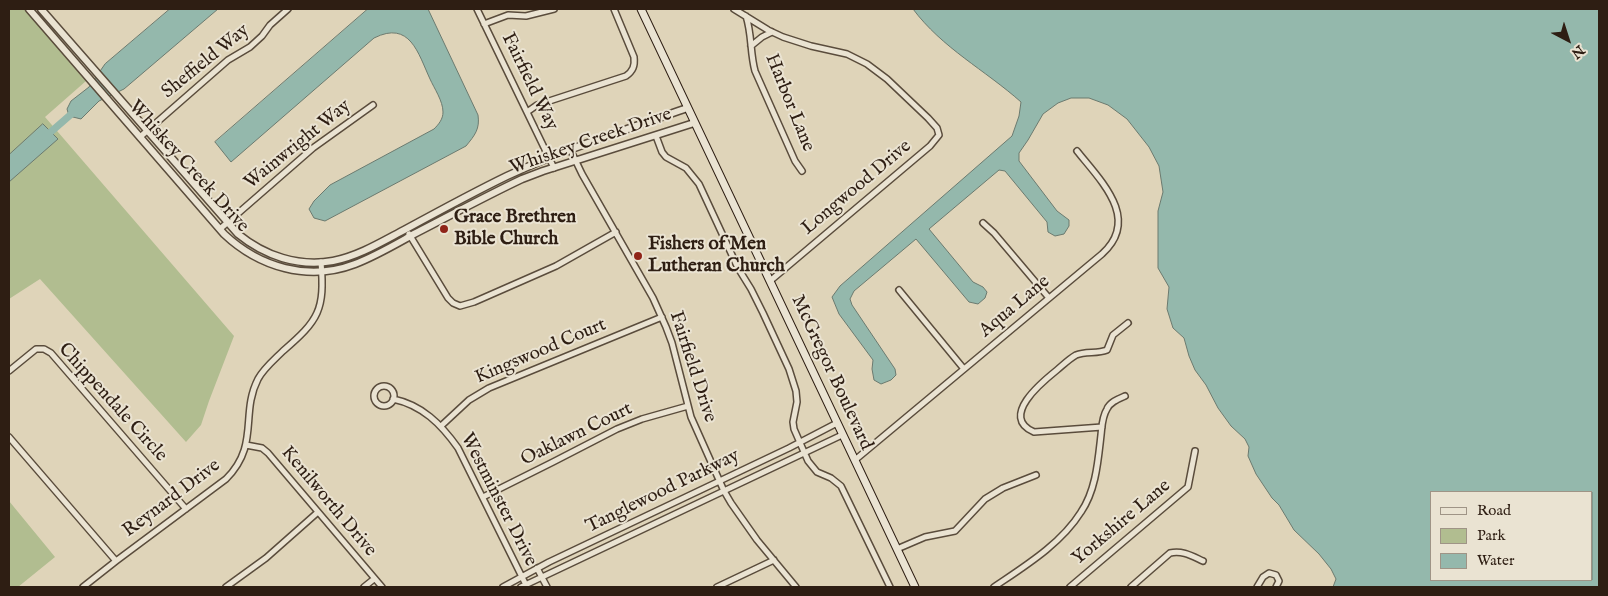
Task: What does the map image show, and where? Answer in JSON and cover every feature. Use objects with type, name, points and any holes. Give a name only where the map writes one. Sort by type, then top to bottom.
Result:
[{"type":"main road","name":"McGregor Boulevard","points":[[642,9],[694,123],[915,587]]},
{"type":"street","name":"Whiskey Creek Drive","points":[[29,9],[220,229],[236,245],[263,262],[286,269],[322,272],[356,264],[502,188],[554,168],[694,123]]},
{"type":"street","name":"Whiskey Creek Drive","points":[[41,9],[226,223],[251,244],[270,254],[298,262],[321,262],[353,255],[484,187],[549,158],[687,108]]},
{"type":"street","name":"Sheffield Way","points":[[140,137],[228,60],[250,47],[262,36],[270,24],[288,9]]},
{"type":"street","name":"Fairfield Way","points":[[477,9],[554,168]]},
{"type":"street","points":[[484,24],[508,14],[526,16],[554,9]]},
{"type":"street","points":[[527,112],[537,105],[626,76],[632,72],[635,64],[634,57],[614,9]]},
{"type":"street","points":[[734,9],[772,32]]},
{"type":"street","name":"Harbor Lane","points":[[746,16],[750,30],[755,71],[795,161],[802,171]]},
{"type":"street","name":"Harbor Lane","points":[[751,46],[772,32]]},
{"type":"street","name":"Longwood Drive","points":[[770,281],[930,146],[939,135],[937,128],[928,118],[887,79],[867,64],[847,54],[797,42],[772,32]]},
{"type":"street","name":"Wainwright Way","points":[[220,229],[313,148],[373,105]]},
{"type":"street","points":[[656,136],[666,158],[686,168],[699,184],[738,268],[751,289],[781,350],[796,391],[797,402],[793,422],[799,443],[808,461],[817,472],[841,486],[890,587]]},
{"type":"street","name":"Fairfield Drive","points":[[570,149],[662,317],[672,343],[696,430],[724,491],[740,518],[796,587]]},
{"type":"street","name":"Aqua Lane","points":[[855,460],[1112,243],[1117,229],[1117,208],[1111,194],[1077,151]]},
{"type":"street","points":[[983,223],[994,233],[1049,298]]},
{"type":"street","points":[[406,228],[448,298],[460,306],[474,302],[534,276],[616,232]]},
{"type":"street","name":"Reynard Drive","points":[[83,587],[232,473],[242,459],[246,445],[252,399],[257,380],[268,366],[314,322],[322,299],[321,262]]},
{"type":"street","points":[[899,290],[964,369]]},
{"type":"street","name":"Kingswood Court","points":[[441,426],[464,404],[489,388],[662,317]]},
{"type":"street","points":[[1102,426],[1034,432],[1027,429],[1022,423],[1020,416],[1031,394],[1038,385],[1076,355],[1094,354],[1107,350],[1112,334],[1128,323]]},
{"type":"street","name":"Chippendale Circle","points":[[9,371],[36,349],[44,349],[51,353],[186,509]]},
{"type":"street","points":[[994,587],[1050,546],[1065,532],[1082,511],[1090,494],[1096,472],[1102,426],[1107,407],[1115,400],[1125,396]]},
{"type":"street","name":"Westminster Drive","points":[[393,399],[415,406],[441,426],[458,448],[521,577],[523,586]]},
{"type":"street","name":"Oaklawn Court","points":[[482,497],[554,462],[617,428],[688,406]]},
{"type":"street","name":"Tanglewood Parkway","points":[[502,587],[537,568],[799,443],[836,423]]},
{"type":"street","name":"Tanglewood Parkway","points":[[523,586],[842,435]]},
{"type":"street","points":[[9,437],[116,560]]},
{"type":"street","name":"Kenilworth Drive","points":[[246,445],[262,448],[268,453],[382,587]]},
{"type":"street","name":"Yorkshire Lane","points":[[1070,587],[1188,486],[1196,451]]},
{"type":"street","points":[[897,549],[924,537],[955,531],[985,499],[1003,488],[1036,475]]},
{"type":"street","points":[[226,587],[266,558],[318,512]]},
{"type":"street","points":[[1131,587],[1170,554],[1183,553],[1203,561]]},
{"type":"street","points":[[717,587],[774,560]]},
{"type":"street","name":"Westminster Drive","points":[[537,568],[547,587]]},
{"type":"street","points":[[1257,587],[1263,577],[1269,573],[1276,575],[1279,581],[1276,587]]},
{"type":"street","points":[[364,587],[374,578]]},
{"type":"green space","points":[[9,9],[24,9],[86,81],[45,117],[234,336],[201,425],[186,442],[40,279],[9,299]]},
{"type":"green space","points":[[9,501],[55,557],[18,587],[9,587]]},
{"type":"water","points":[[170,9],[218,9],[124,89],[99,101],[81,119],[69,116],[67,109],[71,101],[89,87],[105,64]]},
{"type":"water","points":[[368,9],[428,9],[478,115],[477,128],[466,146],[325,221],[314,218],[309,209],[314,201],[330,185],[434,129],[443,115],[442,103],[421,59],[411,42],[404,36],[396,33],[374,38],[231,162],[215,142]]},
{"type":"water","points":[[913,9],[1599,9],[1599,587],[1333,587],[1336,579],[1331,569],[1319,554],[1294,530],[1279,505],[1256,474],[1248,456],[1249,447],[1245,439],[1231,426],[1218,408],[1206,385],[1195,370],[1184,338],[1173,328],[1167,309],[1169,287],[1158,268],[1158,211],[1163,192],[1159,166],[1149,147],[1127,119],[1108,105],[1089,98],[1071,98],[1058,103],[1043,114],[1019,153],[1019,161],[1057,211],[1069,220],[1069,226],[1064,234],[1055,236],[1048,232],[1047,222],[1005,171],[999,170],[929,229],[973,282],[983,287],[987,292],[985,298],[978,304],[969,302],[916,239],[854,291],[850,299],[852,305],[895,369],[896,375],[891,380],[881,384],[874,380],[873,360],[839,314],[832,297],[840,286],[1012,136],[1019,116],[1021,102],[937,35]]},
{"type":"water","points":[[43,124],[58,139],[9,182],[9,155]]},
{"type":"waterway","points":[[45,137],[76,110]]},
{"type":"place","name":"Grace Brethren Bible Church","points":[[444,229]]},
{"type":"place","name":"Fishers of Men Lutheran Church","points":[[638,256]]}]
